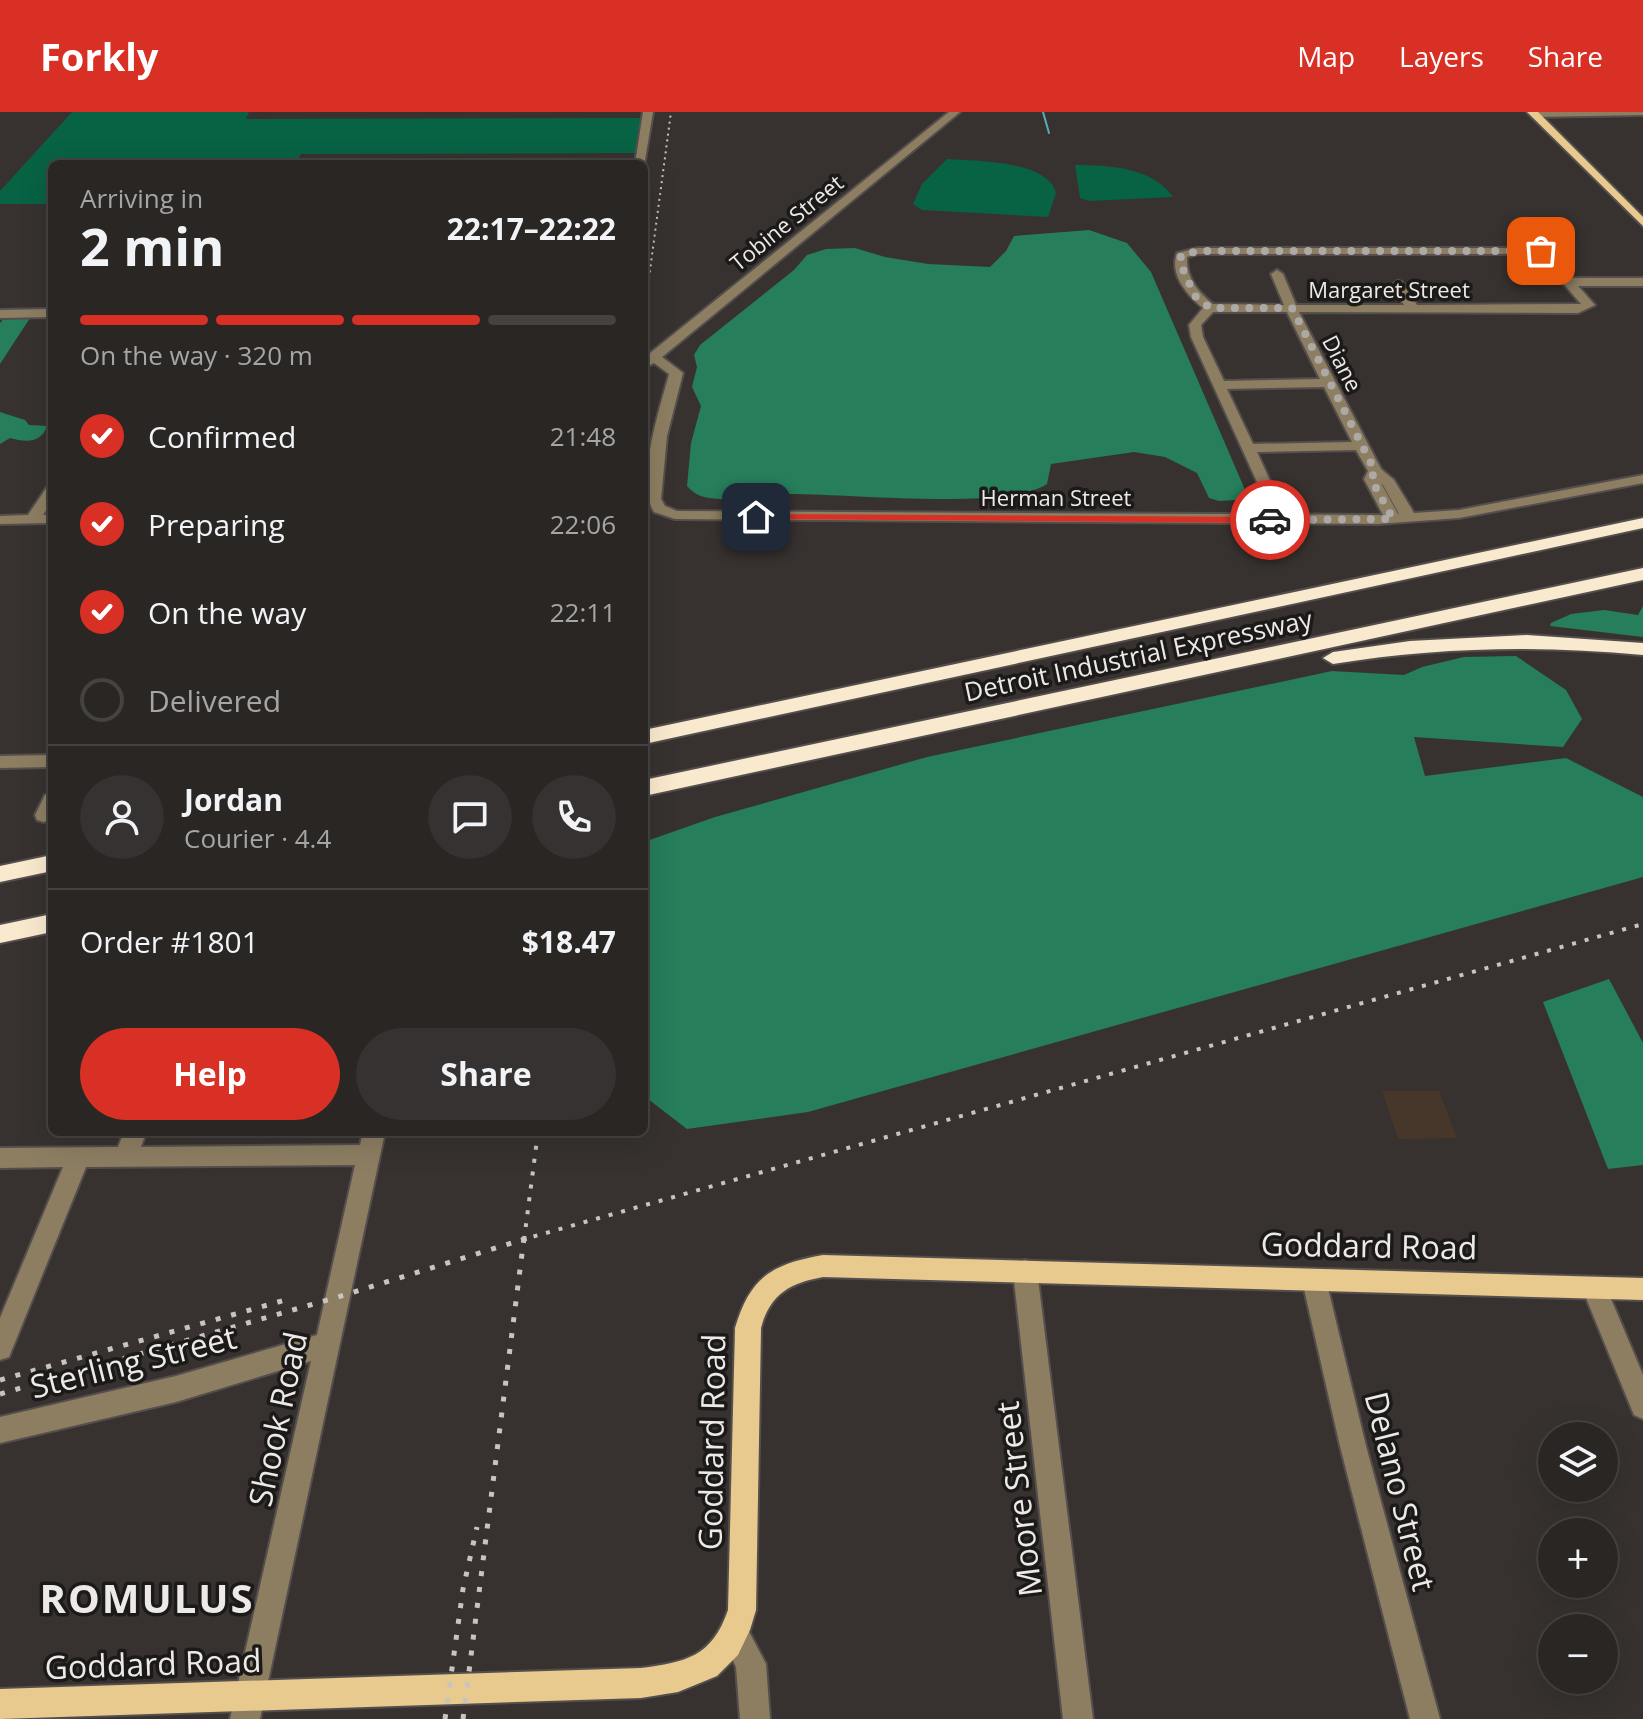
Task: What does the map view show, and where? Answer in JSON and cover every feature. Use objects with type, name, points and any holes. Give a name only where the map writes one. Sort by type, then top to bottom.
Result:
[{"type":"highway","points":[[1452,565],[1509,545],[1643,513]]},
{"type":"highway","name":"Detroit Industrial Expressway","points":[[648,736],[1643,523]]},
{"type":"highway","name":"Detroit Industrial Expressway","points":[[648,788],[1643,574]]},
{"type":"highway","points":[[648,788],[664,794],[1033,713],[1384,650],[1523,642],[1643,649]]},
{"type":"highway","points":[[0,874],[48,864]]},
{"type":"highway","points":[[0,934],[48,924]]},
{"type":"main road","points":[[1533,113],[1643,223]]},
{"type":"main road","name":"Goddard Road","points":[[0,1704],[248,1707],[641,1683],[680,1678],[707,1667],[729,1647],[736,1636],[744,1585],[748,1328],[759,1297],[781,1276],[796,1270],[823,1266],[1643,1289]]},
{"type":"street","points":[[641,160],[648,112]]},
{"type":"street","name":"Tobine Street","points":[[649,361],[955,112]]},
{"type":"street","points":[[1533,113],[1641,112]]},
{"type":"street","points":[[1273,503],[1195,330],[1195,325],[1210,308],[1197,299],[1186,278],[1179,258],[1186,252],[1541,251],[1574,285],[1643,289]]},
{"type":"street","name":"Diane","points":[[1277,274],[1361,446],[1375,471],[1389,483],[1409,518]]},
{"type":"street","points":[[1574,285],[1643,282]]},
{"type":"street","points":[[1398,285],[1413,309]]},
{"type":"street","name":"Margaret Street","points":[[1210,308],[1578,309],[1589,305],[1574,285]]},
{"type":"street","points":[[0,314],[48,313]]},
{"type":"street","name":"Herman Street","points":[[649,361],[676,373],[660,436],[654,499],[659,509],[675,515],[1393,519],[1486,509],[1643,479]]},
{"type":"street","points":[[1220,385],[1328,383]]},
{"type":"street","points":[[1248,448],[1361,446]]},
{"type":"street","name":"Diane","points":[[1375,471],[1371,479],[1393,519]]},
{"type":"street","points":[[33,519],[48,496]]},
{"type":"street","points":[[0,520],[48,519]]},
{"type":"street","points":[[0,762],[48,761]]},
{"type":"street","points":[[126,1157],[134,1136]]},
{"type":"street","points":[[0,1158],[126,1157],[372,1144]]},
{"type":"street","name":"Shook Road","points":[[248,1707],[372,1144]]},
{"type":"street","name":"Sterling Street","points":[[0,1348],[79,1157]]},
{"type":"street","name":"Moore Street","points":[[1025,1271],[1078,1719]]},
{"type":"street","name":"Delano Street","points":[[1314,1280],[1353,1446],[1425,1719]]},
{"type":"street","points":[[1594,1288],[1643,1406]]},
{"type":"street","name":"Sterling Street","points":[[0,1430],[176,1389],[328,1344]]},
{"type":"street","points":[[736,1636],[751,1664],[755,1719]]},
{"type":"shaded area","points":[[1382,1091],[1439,1091],[1457,1138],[1398,1139]]},
{"type":"green space","points":[[72,112],[249,112],[246,119],[644,118],[638,153],[301,154],[297,160],[48,160],[48,204],[0,204],[0,191]]},
{"type":"green space","points":[[947,159],[1009,164],[1039,174],[1050,182],[1056,193],[1048,217],[922,210],[913,204],[922,184]]},
{"type":"green space","points":[[1075,165],[1115,167],[1141,174],[1153,179],[1173,197],[1089,201],[1080,198]]},
{"type":"green space","points":[[1089,230],[1127,243],[1151,272],[1249,499],[1219,501],[1209,498],[1197,473],[1165,457],[1134,452],[1051,464],[1047,484],[1026,492],[997,497],[922,499],[786,494],[727,499],[702,496],[687,486],[691,443],[701,406],[692,387],[697,367],[694,355],[700,345],[794,270],[807,255],[826,249],[855,248],[928,264],[990,267],[1006,251],[1014,236]]},
{"type":"green space","points":[[4,318],[30,318],[0,364],[0,323]]},
{"type":"green space","points":[[0,412],[25,420],[29,425],[47,426],[37,439],[10,438],[0,444]]},
{"type":"green space","points":[[1643,606],[1643,637],[1550,626],[1571,614],[1604,610],[1638,615]]},
{"type":"green space","points":[[1516,656],[1566,690],[1582,719],[1563,747],[1414,737],[1425,776],[1566,758],[1643,797],[1643,877],[808,1112],[687,1129],[648,1099],[648,841],[715,817],[927,757],[1332,671],[1404,675],[1422,667],[1464,657]]},
{"type":"green space","points":[[1609,979],[1643,1043],[1643,1165],[1608,1169],[1543,1002]]},
{"type":"waterway","points":[[1043,112],[1049,133]]},
{"type":"railway","points":[[648,285],[671,112]]},
{"type":"railway","points":[[527,1238],[1643,924]]},
{"type":"railway","points":[[524,1239],[537,1136]]},
{"type":"railway","points":[[0,1394],[338,1297],[524,1239]]},
{"type":"railway","points":[[463,1719],[524,1239]]},
{"type":"railway","points":[[0,1380],[289,1299]]},
{"type":"railway","points":[[445,1719],[463,1589],[477,1527]]},
{"type":"way so far","points":[[1270,520],[1393,519],[1371,479],[1375,471],[1329,387],[1292,308],[1210,308],[1195,296],[1180,263],[1181,255],[1198,251],[1541,251]]},
{"type":"district","name":"ROMULUS","points":[[147,1597]]},
{"type":"route","points":[[756,517],[1270,520]]}]
